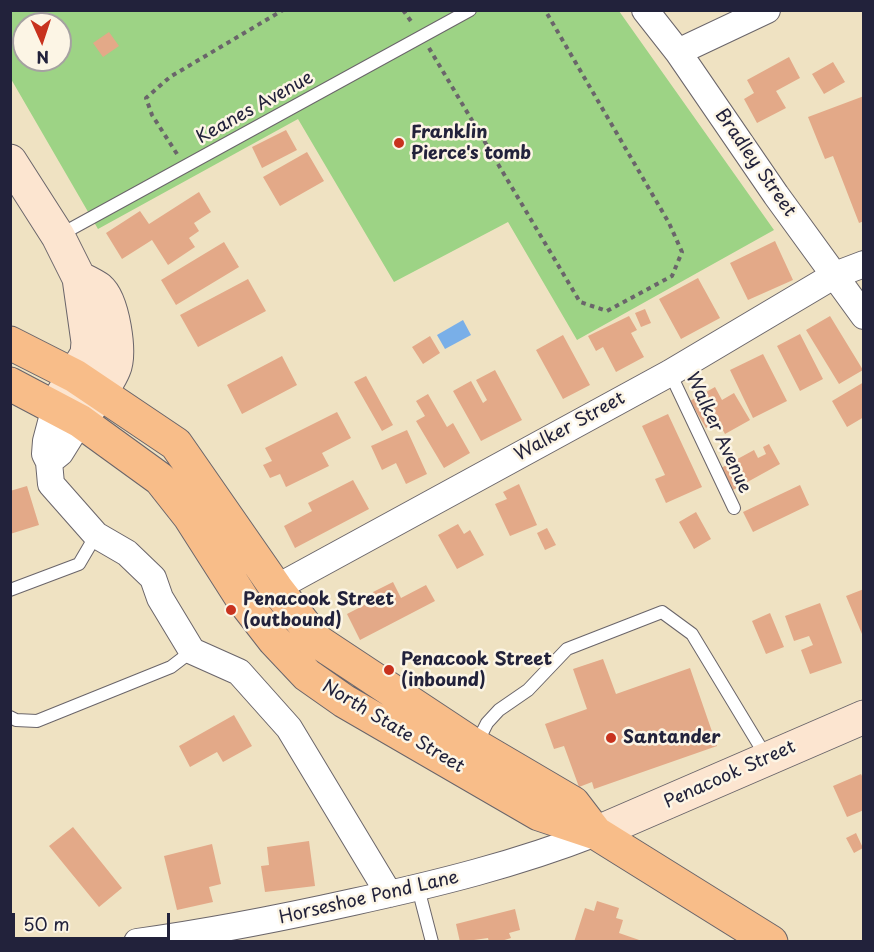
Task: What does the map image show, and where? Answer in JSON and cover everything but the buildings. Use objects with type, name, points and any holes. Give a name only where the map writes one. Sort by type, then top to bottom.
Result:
[{"type":"main road","name":"North State Street","points":[[10,343],[88,384],[176,444],[276,588],[317,641],[371,679],[476,746],[573,803],[596,833]]},
{"type":"main road","name":"North State Street","points":[[10,384],[67,414],[160,479],[190,517],[243,600],[274,640],[308,675],[344,701],[539,814],[596,833],[771,942]]},
{"type":"street","name":"Bradley Street","points":[[645,10],[678,52],[776,195],[864,316]]},
{"type":"street","points":[[678,52],[767,10]]},
{"type":"street","points":[[10,161],[58,236],[79,278],[100,290],[111,309],[115,367],[88,384],[67,414],[60,453],[49,462],[51,484],[96,535],[127,553],[153,578],[166,608],[192,651],[239,672],[289,728],[389,894]]},
{"type":"street","name":"Walker Street","points":[[276,588],[670,373],[835,275],[864,264]]},
{"type":"street","name":"Penacook Street","points":[[596,833],[864,717]]},
{"type":"street","name":"Horseshoe Pond Lane","points":[[137,942],[247,925],[418,888],[546,852],[596,833]]},
{"type":"lane","name":"Keanes Avenue","points":[[58,236],[470,10]]},
{"type":"lane","name":"Walker Avenue","points":[[670,373],[734,508]]},
{"type":"lane","points":[[10,590],[79,564],[96,535]]},
{"type":"lane","points":[[476,746],[487,723],[499,710],[528,690],[567,649],[662,612],[692,634],[768,758]]},
{"type":"lane","points":[[10,717],[16,720],[37,721],[171,667],[192,651]]},
{"type":"lane","points":[[418,888],[432,942]]},
{"type":"path","points":[[186,166],[152,115],[146,98],[170,77],[283,10]]},
{"type":"path","points":[[403,10],[422,37],[580,302],[607,311],[672,276],[682,252],[669,223],[545,10]]},
{"type":"green space","points":[[10,11],[619,11],[774,230],[577,340],[508,222],[394,282],[298,119],[98,229],[11,79]]},
{"type":"water","points":[[463,320],[471,335],[445,349],[437,335]]},
{"type":"place","name":"Franklin Pierce's tomb","points":[[399,143]]},
{"type":"place","name":"Penacook Street (outbound)","points":[[231,610]]},
{"type":"place","name":"Penacook Street (inbound)","points":[[389,670]]},
{"type":"place","name":"Santander","points":[[611,738]]}]
